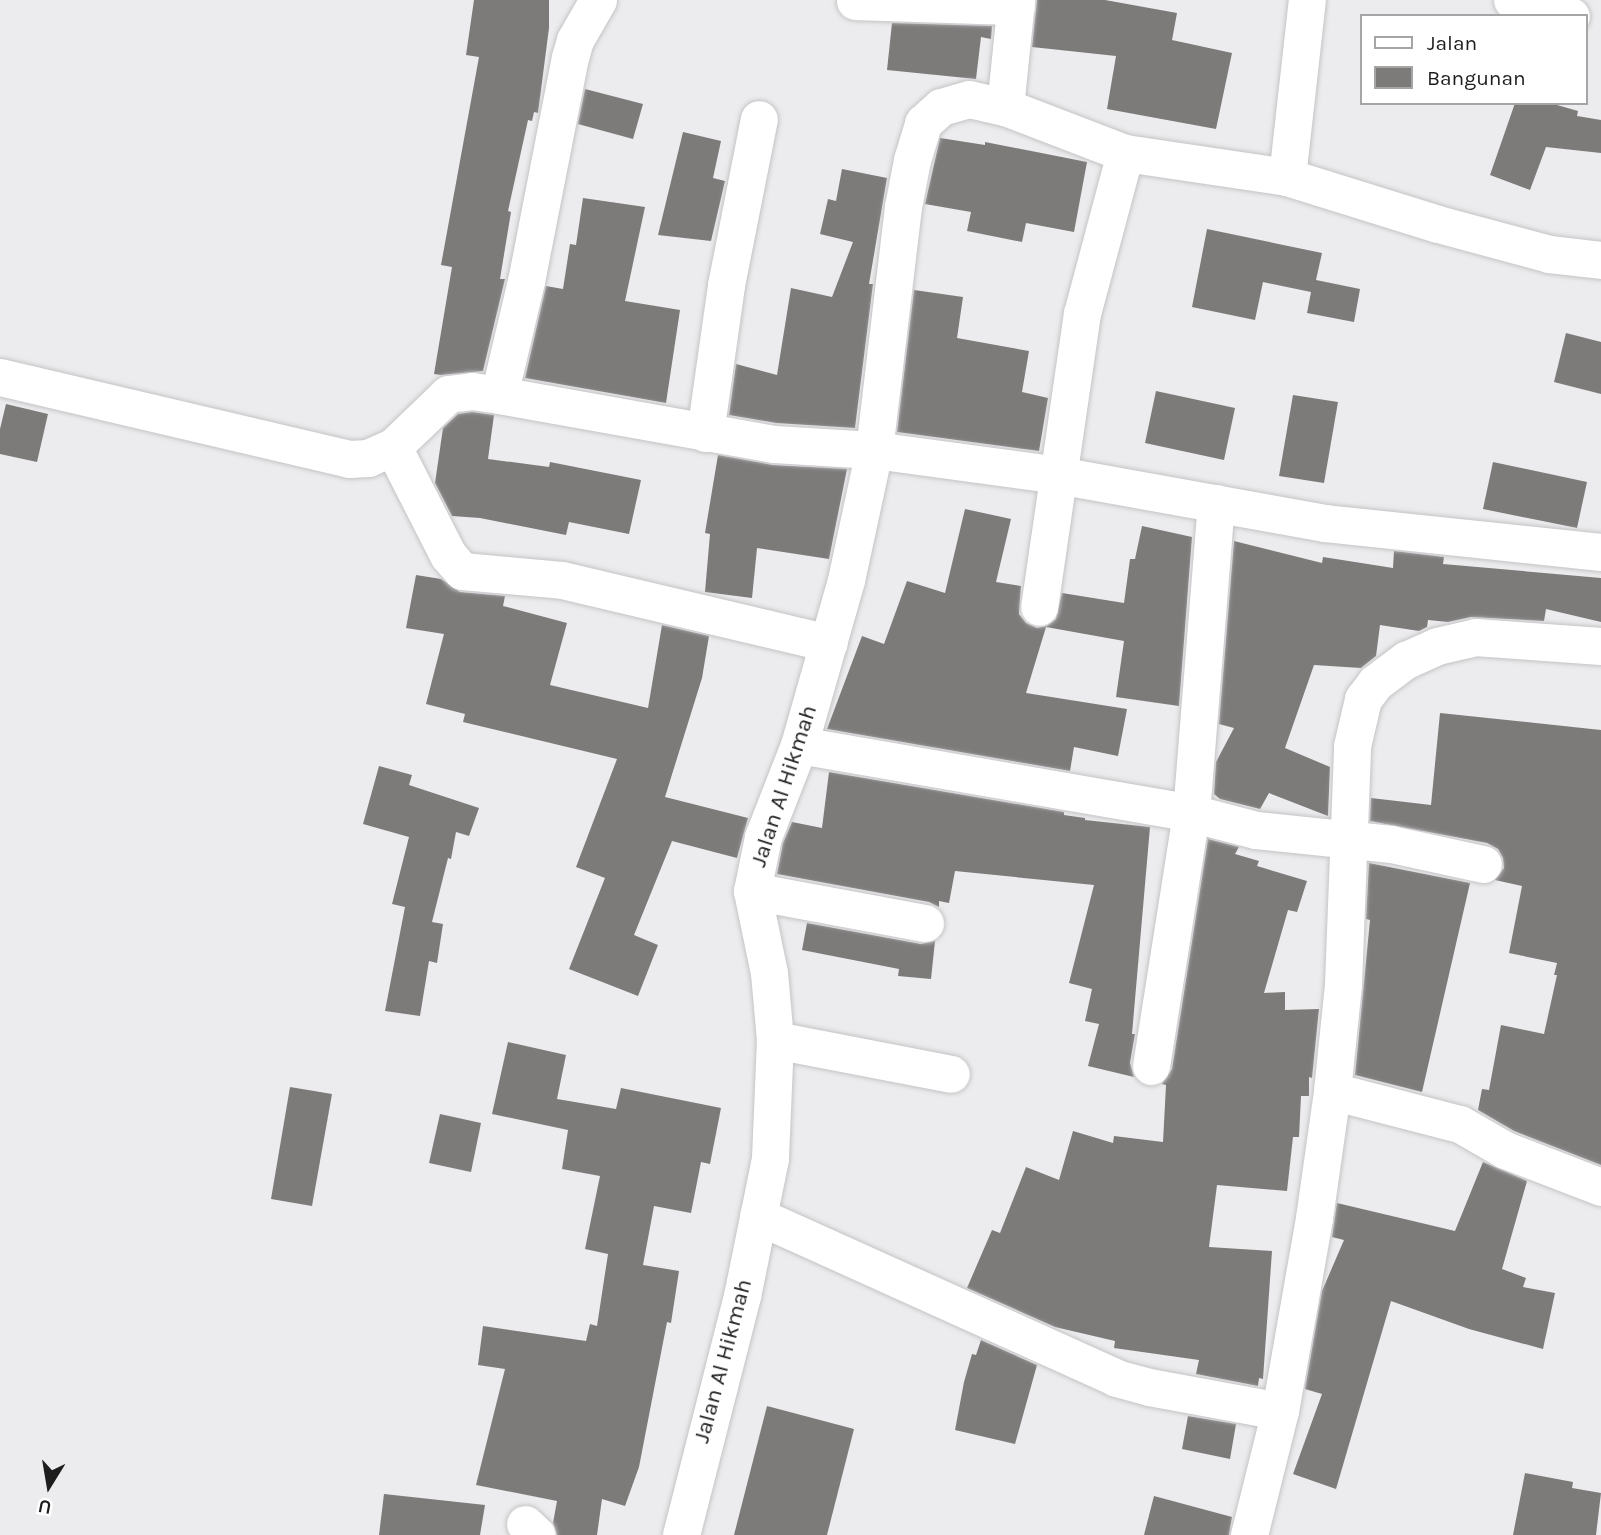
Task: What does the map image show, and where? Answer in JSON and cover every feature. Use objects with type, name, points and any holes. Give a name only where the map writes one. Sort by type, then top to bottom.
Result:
[{"type":"street","points":[[499,394],[526,281],[570,57],[575,40],[598,0]]},
{"type":"street","points":[[1287,177],[1307,0]]},
{"type":"street","points":[[1512,0],[1564,14]]},
{"type":"street","points":[[855,1],[1016,3],[1004,107]]},
{"type":"street","name":"Jalan Al Hikmah","points":[[681,1535],[742,1296],[770,1158],[775,1040],[769,973],[752,891],[763,837],[799,745],[846,580],[874,450],[903,206],[923,123],[941,107],[969,99],[1004,107],[1125,153],[1287,177],[1438,224],[1537,250],[1601,260]]},
{"type":"street","points":[[705,433],[726,285],[758,119]]},
{"type":"street","points":[[1039,607],[1082,313],[1125,153]]},
{"type":"street","points":[[0,377],[318,454],[349,459],[368,458],[393,447],[448,394],[472,391],[774,444],[874,450],[1058,475],[1156,495],[1325,523],[1601,552]]},
{"type":"street","points":[[393,447],[448,555],[462,571],[562,580],[829,643]]},
{"type":"street","points":[[1151,1066],[1191,813],[1216,503]]},
{"type":"street","points":[[1248,1535],[1280,1411],[1314,1218],[1332,1091],[1343,984],[1352,746],[1363,699],[1375,683],[1406,660],[1437,646],[1475,637],[1601,646]]},
{"type":"street","points":[[799,745],[1191,813],[1256,830],[1391,844],[1483,864]]},
{"type":"street","points":[[752,891],[925,923]]},
{"type":"street","points":[[775,1040],[951,1074]]},
{"type":"street","points":[[1332,1091],[1460,1124],[1505,1150],[1601,1187]]},
{"type":"street","points":[[758,1216],[1116,1378],[1149,1387],[1280,1411]]},
{"type":"building","points":[[474,0],[549,0],[549,28],[538,113],[534,112],[532,121],[528,120],[508,211],[511,212],[500,279],[505,279],[483,371],[441,375],[434,374],[452,267],[441,265],[479,57],[466,55]]},
{"type":"building","points":[[1037,0],[1105,0],[1177,13],[1172,40],[1232,53],[1216,129],[1107,109],[1116,56],[1032,47]]},
{"type":"building","points":[[892,23],[992,26],[991,39],[981,37],[976,79],[887,70]]},
{"type":"building","points":[[585,89],[643,104],[633,139],[578,124]]},
{"type":"building","points":[[1514,105],[1557,105],[1578,111],[1577,116],[1601,120],[1601,153],[1546,147],[1530,190],[1490,175]]},
{"type":"building","points":[[683,132],[721,141],[713,178],[725,181],[711,241],[658,235]]},
{"type":"building","points":[[940,138],[985,145],[985,142],[1087,162],[1074,232],[1026,223],[1022,242],[967,231],[971,212],[925,204]]},
{"type":"building","points":[[842,169],[887,178],[869,284],[873,284],[855,428],[776,423],[729,415],[736,364],[777,375],[791,288],[832,297],[853,242],[820,234],[828,199],[836,201]]},
{"type":"building","points":[[583,198],[645,207],[625,301],[680,310],[666,403],[525,378],[546,286],[563,289],[570,244],[576,245]]},
{"type":"building","points":[[1207,229],[1322,253],[1316,280],[1360,289],[1354,322],[1307,313],[1311,292],[1263,282],[1255,320],[1192,307]]},
{"type":"building","points":[[914,290],[963,297],[957,338],[1029,351],[1022,392],[1048,398],[1039,451],[897,432]]},
{"type":"building","points":[[1566,333],[1601,342],[1601,394],[1554,382]]},
{"type":"building","points":[[1156,391],[1235,408],[1224,460],[1145,443]]},
{"type":"building","points":[[1293,395],[1338,402],[1324,483],[1279,476]]},
{"type":"building","points":[[6,404],[48,414],[37,462],[0,454],[0,429]]},
{"type":"building","points":[[472,412],[494,415],[488,459],[549,467],[550,462],[641,480],[629,534],[569,522],[566,535],[480,518],[452,516],[435,483],[443,428],[458,414]]},
{"type":"building","points":[[718,455],[773,465],[847,469],[829,559],[757,548],[752,598],[705,592],[710,534],[705,533]]},
{"type":"building","points":[[1493,462],[1587,482],[1577,528],[1483,509]]},
{"type":"building","points":[[965,509],[1011,519],[996,582],[1021,586],[1019,614],[1026,623],[1037,628],[1047,626],[1056,619],[1062,593],[1124,603],[1130,559],[1135,559],[1142,526],[1192,537],[1179,706],[1116,697],[1124,641],[1046,627],[1026,693],[1127,709],[1118,756],[1074,747],[1070,771],[827,729],[862,636],[884,644],[907,581],[945,593]]},
{"type":"building","points":[[1234,541],[1322,563],[1323,557],[1393,568],[1394,551],[1444,557],[1443,564],[1601,578],[1601,622],[1546,609],[1544,621],[1471,617],[1448,622],[1428,620],[1427,627],[1419,631],[1380,625],[1376,656],[1361,668],[1314,665],[1285,748],[1330,767],[1328,816],[1269,793],[1260,809],[1220,799],[1214,794],[1216,762],[1234,728],[1219,724]]},
{"type":"building","points":[[416,575],[441,579],[460,592],[505,596],[503,606],[567,623],[550,685],[648,708],[662,625],[709,636],[702,678],[665,797],[748,818],[737,858],[672,841],[634,935],[658,945],[638,996],[569,969],[605,878],[576,867],[617,759],[463,722],[465,714],[426,704],[444,634],[406,628]]},
{"type":"building","points":[[1440,713],[1601,730],[1601,1165],[1514,1131],[1478,1110],[1482,1089],[1489,1090],[1501,1025],[1544,1034],[1557,975],[1554,975],[1557,963],[1509,953],[1522,886],[1495,880],[1504,868],[1498,849],[1487,843],[1370,821],[1371,798],[1431,805]]},
{"type":"building","points":[[379,766],[412,775],[409,785],[479,808],[469,836],[456,832],[451,859],[448,858],[432,922],[443,924],[437,963],[429,961],[420,1016],[385,1011],[405,907],[392,904],[409,837],[363,824]]},
{"type":"building","points":[[829,772],[1064,812],[1064,815],[1085,820],[1150,827],[1132,1034],[1135,1034],[1130,1063],[1134,1077],[1088,1066],[1099,1024],[1085,1021],[1092,989],[1069,983],[1094,885],[955,871],[949,903],[939,901],[939,907],[929,902],[777,874],[783,843],[792,822],[822,828]]},
{"type":"building","points":[[1208,839],[1239,847],[1235,854],[1259,861],[1257,866],[1307,881],[1297,912],[1288,910],[1264,993],[1285,992],[1285,1010],[1319,1009],[1312,1078],[1309,1077],[1309,1096],[1301,1096],[1299,1137],[1293,1137],[1287,1191],[1217,1185],[1209,1247],[1272,1251],[1263,1379],[1259,1378],[1258,1386],[1196,1374],[1199,1360],[1114,1348],[1115,1341],[1055,1327],[967,1288],[992,1230],[1000,1233],[1026,1167],[1059,1180],[1073,1131],[1113,1143],[1114,1136],[1163,1142],[1166,1085],[1162,1084],[1172,1069]]},
{"type":"building","points":[[1369,863],[1470,883],[1422,1092],[1355,1075],[1370,920],[1366,919]]},
{"type":"building","points":[[807,923],[921,944],[935,941],[931,979],[898,976],[899,969],[802,950]]},
{"type":"building","points":[[508,1042],[566,1055],[557,1099],[616,1109],[621,1088],[721,1108],[710,1164],[701,1162],[691,1213],[654,1206],[643,1265],[679,1271],[671,1323],[667,1322],[639,1467],[625,1506],[602,1499],[597,1535],[557,1535],[553,1523],[557,1501],[476,1485],[505,1369],[478,1365],[483,1326],[586,1341],[590,1324],[597,1326],[608,1254],[585,1249],[600,1176],[562,1169],[568,1130],[492,1114]]},
{"type":"building","points":[[290,1087],[332,1094],[312,1206],[271,1199]]},
{"type":"building","points":[[440,1114],[481,1123],[471,1172],[429,1163]]},
{"type":"building","points":[[1483,1162],[1527,1181],[1502,1269],[1526,1278],[1523,1287],[1555,1293],[1543,1349],[1469,1329],[1391,1301],[1336,1489],[1293,1474],[1322,1394],[1305,1389],[1322,1291],[1344,1240],[1332,1237],[1337,1203],[1455,1231]]},
{"type":"building","points":[[981,1340],[1037,1365],[1015,1444],[955,1430],[972,1354],[976,1355]]},
{"type":"building","points":[[767,1406],[854,1429],[827,1535],[734,1535]]},
{"type":"building","points":[[1188,1416],[1236,1424],[1230,1459],[1182,1449]]},
{"type":"building","points":[[1525,1473],[1573,1482],[1572,1488],[1601,1493],[1596,1535],[1513,1535]]},
{"type":"building","points":[[384,1494],[485,1505],[480,1535],[379,1535]]},
{"type":"building","points":[[1154,1496],[1232,1517],[1229,1535],[1144,1535]]}]
